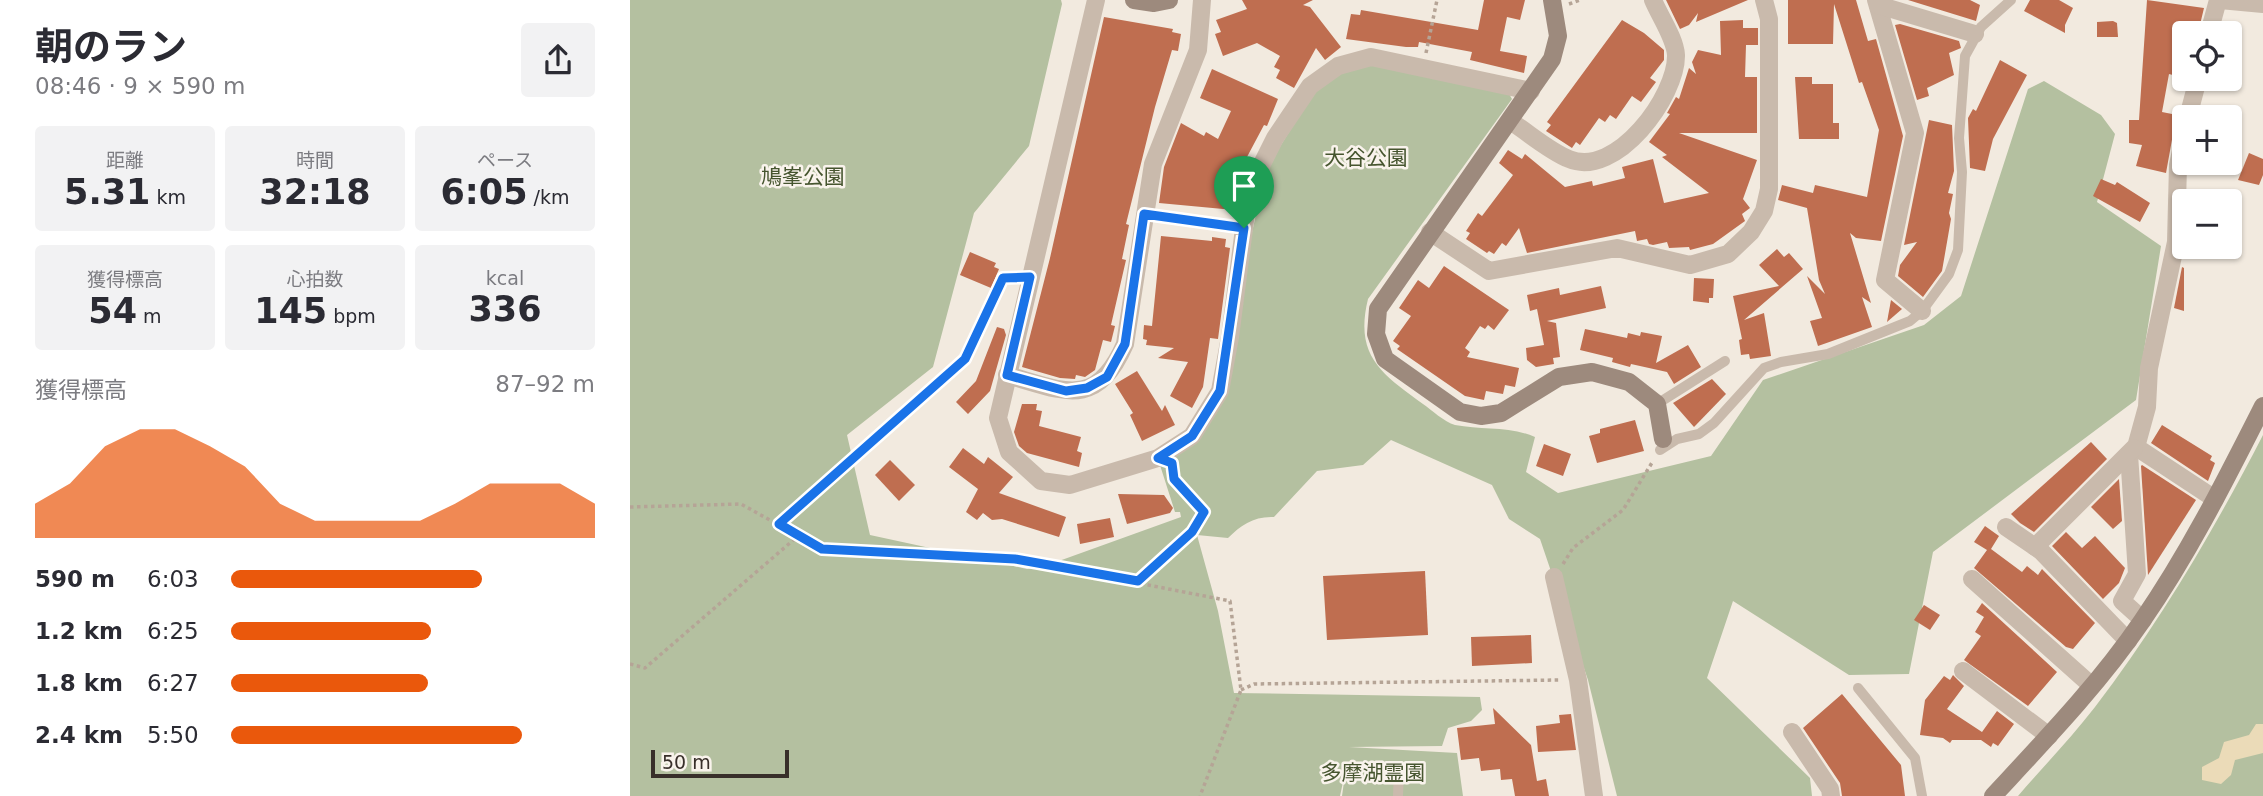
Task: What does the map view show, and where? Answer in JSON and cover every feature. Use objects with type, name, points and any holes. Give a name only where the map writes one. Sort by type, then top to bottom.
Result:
[{"type":"street","points":[[1096,0],[998,418],[1009,452],[1041,481],[1070,485],[1158,458],[1192,436],[1220,391],[1249,190],[1275,138],[1310,86],[1338,66],[1371,57],[1531,91]]},
{"type":"street","points":[[1134,0],[1154,3],[1169,0]]},
{"type":"street","points":[[1007,375],[1066,391],[1087,388],[1107,377],[1125,344],[1153,164],[1198,50],[1202,0]]},
{"type":"street","points":[[1510,121],[1570,160],[1599,162],[1626,147],[1670,87],[1676,53],[1653,0]]},
{"type":"street","points":[[1430,232],[1489,271],[1617,248],[1690,265],[1728,254],[1751,232],[1764,211],[1769,189],[1769,19],[1764,0]]},
{"type":"street","points":[[2213,21],[2219,0],[2263,4]]},
{"type":"street","points":[[1877,2],[1975,34]]},
{"type":"street","points":[[1877,2],[1915,133],[1885,280],[1922,311]]},
{"type":"street","points":[[1559,3],[1558,36],[1552,59],[1378,309],[1376,334],[1385,359],[1460,412],[1481,416],[1501,412],[1559,377],[1592,372],[1629,382],[1657,404],[1662,444]]},
{"type":"street","points":[[2143,620],[2122,601],[2137,574],[2133,450],[2147,407],[2149,368],[2176,242],[2178,175]]},
{"type":"street","points":[[1993,796],[2092,687],[2143,620],[2215,499],[2263,406]]},
{"type":"street","points":[[2133,450],[2215,499]]},
{"type":"street","points":[[2035,547],[2133,450]]},
{"type":"street","points":[[2006,527],[2035,547],[2128,641]]},
{"type":"street","points":[[1554,577],[1578,680],[1594,796]]},
{"type":"street","points":[[1972,579],[2092,687]]},
{"type":"street","points":[[1963,671],[2049,736]]},
{"type":"street","points":[[1793,732],[1830,789],[1831,796]]},
{"type":"lane","points":[[1662,444],[1699,434],[1714,423],[1764,368],[1781,362],[1828,354],[1910,321],[1922,311],[1949,275],[1958,250],[1962,173],[1959,138],[1965,57],[1975,34],[2011,0]]},
{"type":"lane","points":[[1657,404],[1725,361]]},
{"type":"lane","points":[[1858,688],[1915,758],[1922,796]]},
{"type":"lane","points":[[1398,796],[1399,770]]},
{"type":"path","points":[[1423,67],[1437,0]]},
{"type":"path","points":[[1559,3],[1580,0]]},
{"type":"path","points":[[1144,214],[1244,228]]},
{"type":"path","points":[[779,524],[965,359],[1003,278],[1030,277]]},
{"type":"path","points":[[1554,577],[1573,548],[1623,510],[1662,444]]},
{"type":"path","points":[[1138,581],[1192,532],[1204,512],[1174,479],[1172,463],[1158,458]]},
{"type":"path","points":[[630,507],[741,504],[822,549],[1015,559],[1230,601],[1241,690],[1200,796]]},
{"type":"path","points":[[630,664],[645,667],[798,536]]},
{"type":"path","points":[[1241,690],[1254,684],[1578,680]]},
{"type":"green space","name":"鳩峯公園","points":[[630,0],[1061,0],[1029,146],[974,213],[933,367],[847,435],[870,535],[1027,569],[1045,566],[1181,517],[1180,512],[1175,512],[1159,462],[1210,423],[1266,169],[1312,95],[1333,76],[1373,65],[1508,92],[1512,99],[1368,299],[1365,335],[1368,349],[1384,373],[1447,421],[1455,425],[1516,431],[1535,437],[1526,472],[1558,493],[1711,456],[1763,380],[1924,325],[1961,296],[2028,89],[2044,81],[2101,115],[2115,134],[2097,202],[2161,246],[2136,400],[1933,552],[1909,674],[1849,675],[1733,601],[1707,678],[1810,778],[1812,796],[1617,796],[1588,680],[1540,539],[1509,519],[1492,485],[1391,440],[1363,465],[1317,471],[1274,517],[1248,522],[1228,538],[1197,535],[1218,611],[1234,693],[1480,697],[1482,710],[1471,721],[1448,728],[1442,746],[1349,747],[1457,753],[1463,796],[1342,796],[1346,768],[1340,796],[630,796]]},
{"type":"green space","points":[[2263,435],[2263,796],[2018,796],[2086,719],[2142,642],[2225,506]]},
{"type":"sand","points":[[2256,724],[2263,724],[2263,753],[2235,760],[2231,775],[2221,784],[2202,780],[2202,767],[2219,758],[2224,742],[2249,735]]},
{"type":"building","points":[[1242,0],[1313,0],[1303,5],[1310,7],[1341,47],[1325,60],[1316,48],[1294,88],[1276,78],[1280,70],[1274,67],[1280,56],[1257,43],[1223,56],[1215,34],[1221,32],[1216,20],[1247,9]]},
{"type":"building","points":[[1484,0],[1525,0],[1520,20],[1507,17],[1500,51],[1527,56],[1524,73],[1470,60],[1472,52],[1419,42],[1418,47],[1406,47],[1346,39],[1351,14],[1360,15],[1361,10],[1478,30]]},
{"type":"building","points":[[1666,0],[1748,0],[1696,22],[1698,13],[1689,25],[1680,29]]},
{"type":"building","points":[[1788,0],[1856,0],[1868,41],[1876,39],[1903,136],[1881,241],[1856,238],[1850,233],[1871,303],[1862,297],[1872,327],[1818,346],[1810,321],[1822,318],[1807,276],[1825,294],[1819,280],[1807,208],[1778,200],[1782,185],[1813,193],[1815,185],[1867,197],[1879,130],[1862,82],[1859,83],[1834,4],[1833,44],[1788,44]]},
{"type":"building","points":[[1908,0],[1970,0],[1980,5],[1976,21]]},
{"type":"building","points":[[2030,0],[2059,0],[2073,8],[2065,25],[2065,33],[2024,11]]},
{"type":"building","points":[[2147,0],[2204,8],[2201,21],[2172,21],[2172,75],[2169,74],[2162,112],[2172,114],[2172,140],[2166,173],[2136,166],[2142,145],[2129,143],[2129,120],[2139,120]]},
{"type":"building","points":[[1104,17],[1173,29],[1172,32],[1181,34],[1178,51],[1172,50],[1155,107],[1126,224],[1129,225],[1122,259],[1126,260],[1111,325],[1115,326],[1111,342],[1103,340],[1095,370],[1085,377],[1076,375],[1075,379],[1060,378],[1022,367],[1050,258]]},
{"type":"building","points":[[1622,20],[1644,33],[1664,50],[1664,60],[1650,78],[1656,82],[1641,102],[1632,96],[1616,119],[1610,115],[1605,122],[1599,118],[1580,145],[1576,142],[1572,148],[1546,131],[1551,125],[1547,122]]},
{"type":"building","points":[[1743,20],[1743,28],[1758,28],[1758,45],[1746,45],[1745,77],[1757,77],[1757,133],[1679,133],[1757,160],[1743,199],[1750,208],[1742,214],[1745,221],[1713,244],[1690,250],[1689,247],[1669,248],[1667,242],[1653,245],[1649,244],[1647,239],[1637,241],[1635,231],[1527,253],[1519,228],[1506,246],[1502,243],[1494,254],[1489,251],[1487,253],[1466,239],[1470,233],[1466,231],[1478,213],[1482,216],[1513,175],[1499,163],[1508,150],[1522,159],[1525,154],[1565,187],[1592,181],[1593,186],[1625,178],[1622,167],[1653,159],[1664,203],[1709,193],[1662,157],[1667,155],[1649,142],[1670,114],[1667,113],[1676,97],[1679,99],[1689,68],[1696,74],[1692,62],[1698,50],[1721,55],[1720,21]]},
{"type":"building","points":[[2097,22],[2117,23],[2118,37],[2097,37]]},
{"type":"building","points":[[1900,24],[1959,41],[1961,48],[1949,53],[1954,75],[1927,88],[1929,96],[1917,100],[1895,25]]},
{"type":"building","points":[[2000,60],[2027,75],[1993,139],[1985,171],[1970,168],[1968,118],[1973,109],[1976,111]]},
{"type":"building","points":[[1212,69],[1278,99],[1267,126],[1264,125],[1239,172],[1234,210],[1159,203],[1164,167],[1181,123],[1204,136],[1206,132],[1218,139],[1231,111],[1200,98]]},
{"type":"building","points":[[1795,77],[1812,77],[1812,84],[1833,84],[1833,123],[1839,123],[1839,139],[1799,139]]},
{"type":"building","points":[[1929,120],[1952,125],[1954,171],[1948,193],[1953,194],[1942,271],[1923,297],[1898,276],[1900,265],[1917,242],[1904,245]]},
{"type":"building","points":[[2249,153],[2263,159],[2263,175],[2259,185],[2238,180]]},
{"type":"building","points":[[2101,179],[2115,185],[2117,182],[2150,203],[2140,222],[2093,196]]},
{"type":"building","points":[[1161,236],[1212,241],[1212,237],[1226,239],[1225,247],[1230,248],[1218,339],[1210,338],[1203,387],[1192,408],[1170,396],[1188,362],[1158,358],[1174,348],[1146,345],[1147,340],[1143,339],[1144,325],[1152,326]]},
{"type":"building","points":[[1777,249],[1784,257],[1789,253],[1803,269],[1744,320],[1764,313],[1771,356],[1750,359],[1749,354],[1741,355],[1739,340],[1742,339],[1733,296],[1779,286],[1759,265]]},
{"type":"building","points":[[970,252],[996,263],[994,267],[999,269],[991,288],[960,275]]},
{"type":"building","points":[[1444,266],[1509,310],[1494,330],[1488,325],[1485,329],[1480,326],[1465,348],[1470,352],[1467,357],[1519,368],[1515,387],[1505,385],[1503,394],[1486,391],[1484,400],[1465,396],[1397,349],[1400,346],[1393,341],[1411,316],[1399,308],[1418,280],[1429,288]]},
{"type":"building","points":[[2182,267],[2184,268],[2184,311],[2174,308]]},
{"type":"building","points":[[1694,278],[1714,279],[1713,298],[1709,298],[1709,303],[1693,301]]},
{"type":"building","points":[[1601,286],[1606,308],[1547,321],[1556,323],[1560,357],[1553,358],[1554,364],[1536,367],[1527,360],[1526,348],[1544,345],[1537,309],[1530,311],[1527,295],[1559,288],[1560,295]]},
{"type":"building","points":[[1891,300],[1902,309],[1887,322]]},
{"type":"building","points":[[997,327],[1004,329],[1006,335],[990,391],[968,414],[956,402],[976,381]]},
{"type":"building","points":[[1585,329],[1627,338],[1628,333],[1640,336],[1641,332],[1662,336],[1656,363],[1688,345],[1701,367],[1674,384],[1667,372],[1631,364],[1630,367],[1612,362],[1613,358],[1580,350]]},
{"type":"building","points":[[1137,371],[1162,411],[1165,405],[1175,425],[1142,441],[1130,415],[1133,413],[1115,384]]},
{"type":"building","points":[[1712,379],[1726,394],[1694,427],[1673,403]]},
{"type":"building","points":[[1022,404],[1037,404],[1036,410],[1042,411],[1039,426],[1081,437],[1077,451],[1082,453],[1079,467],[1027,453],[1019,446],[1014,432]]},
{"type":"building","points":[[1635,420],[1644,451],[1597,463],[1589,436],[1600,433],[1600,429]]},
{"type":"building","points":[[2162,425],[2212,456],[2210,460],[2215,463],[2208,481],[2151,443]]},
{"type":"building","points":[[2091,442],[2107,459],[2034,532],[2020,523],[2011,514]]},
{"type":"building","points":[[1544,444],[1571,454],[1563,476],[1536,466]]},
{"type":"building","points":[[963,448],[984,464],[988,457],[1013,477],[999,493],[1066,517],[1059,537],[1002,519],[992,520],[983,513],[977,520],[966,512],[978,489],[949,467]]},
{"type":"building","points":[[890,460],[915,485],[899,501],[875,475]]},
{"type":"building","points":[[2141,466],[2196,500],[2148,575]]},
{"type":"building","points":[[2119,479],[2122,521],[2113,529],[2091,507]]},
{"type":"building","points":[[1118,494],[1164,495],[1173,508],[1170,513],[1127,524]]},
{"type":"building","points":[[1110,518],[1114,537],[1080,544],[1077,524]]},
{"type":"building","points":[[1985,526],[1999,536],[1991,549],[2022,572],[2027,566],[2038,575],[2042,569],[2095,623],[2073,649],[2066,647],[1974,568],[1987,550],[1974,542]]},
{"type":"building","points":[[2066,532],[2082,548],[2095,536],[2125,568],[2119,583],[2103,599],[2052,546]]},
{"type":"building","points":[[1425,571],[1428,635],[1327,640],[1323,576]]},
{"type":"building","points":[[1982,603],[2057,672],[2028,706],[1964,660],[1981,636],[1975,632],[1984,617],[1976,612]]},
{"type":"building","points":[[1924,605],[1940,615],[1930,630],[1914,620]]},
{"type":"building","points":[[1531,635],[1532,663],[1472,666],[1471,637]]},
{"type":"building","points":[[1953,675],[1964,686],[1947,709],[1982,732],[1997,711],[2014,724],[1998,746],[1993,743],[1991,747],[1981,740],[1952,740],[1950,743],[1943,738],[1920,735],[1925,700],[1944,676],[1950,680]]},
{"type":"building","points":[[1842,694],[1901,765],[1905,796],[1842,796],[1840,783],[1803,728]]},
{"type":"building","points":[[1493,708],[1531,745],[1537,781],[1546,779],[1549,796],[1515,796],[1512,779],[1501,780],[1500,769],[1481,771],[1479,758],[1461,760],[1457,728],[1495,724]]},
{"type":"building","points":[[1571,714],[1576,750],[1538,752],[1536,726],[1560,723],[1559,715]]},
{"type":"route","points":[[1144,214],[1244,228],[1220,391],[1192,436],[1158,458],[1172,463],[1174,479],[1204,512],[1192,532],[1138,581],[1015,559],[822,549],[779,524],[965,359],[1003,278],[1030,277],[1007,375],[1066,391],[1087,388],[1107,377],[1125,344],[1144,214]]},
{"type":"park label","name":"大谷公園","points":[[1366,158]]},
{"type":"park label","name":"多摩湖霊園","points":[[1373,773]]}]
